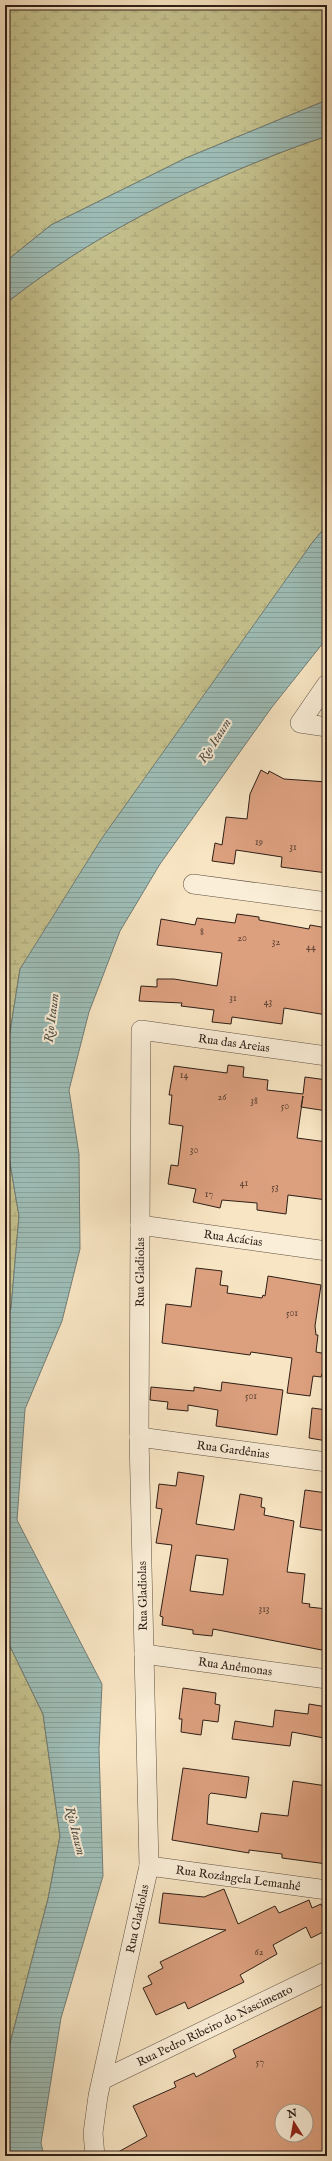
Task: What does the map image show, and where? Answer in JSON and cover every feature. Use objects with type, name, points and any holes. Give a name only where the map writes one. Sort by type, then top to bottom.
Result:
[{"type":"street","points":[[327,684],[300,723],[327,727]]},
{"type":"street","points":[[193,884],[327,902]]},
{"type":"street","name":"Rua das Areias","points":[[141,1030],[327,1056]]},
{"type":"street","name":"Rua Gladiolas","points":[[95,2156],[93,2133],[102,2080],[149,1866],[139,1437],[141,1030]]},
{"type":"street","name":"Rua Acácias","points":[[140,1225],[327,1251]]},
{"type":"street","name":"Rua Gardênias","points":[[139,1437],[327,1462]]},
{"type":"street","name":"Rua Anêmonas","points":[[144,1654],[327,1679]]},
{"type":"street","name":"Rua Rozângela Lemanhê","points":[[149,1866],[327,1890]]},
{"type":"street","name":"Rua Pedro Ribeiro do Nascimento","points":[[102,2080],[327,1971]]},
{"type":"green space","points":[[5,5],[327,5],[327,100],[186,158],[51,225],[5,262]]},
{"type":"green space","points":[[327,136],[327,525],[312,543],[20,969],[5,1064],[5,304],[31,284],[84,248],[140,216],[228,174]]},
{"type":"green space","points":[[5,1153],[9,1157],[19,1216],[11,1309],[5,1320]]},
{"type":"green space","points":[[5,1636],[43,1714],[60,1836],[48,1899],[9,2047],[5,2081]]},
{"type":"water","points":[[327,100],[327,136],[228,174],[140,216],[84,248],[31,284],[5,304],[5,262],[51,225],[186,158]]},
{"type":"water","name":"Rio Itaum","points":[[327,525],[327,638],[272,707],[160,864],[120,931],[89,1012],[69,1090],[79,1154],[80,1249],[62,1321],[25,1409],[17,1520],[102,1684],[99,1749],[103,1876],[61,2018],[41,2143],[44,2156],[5,2156],[5,2081],[9,2047],[48,1899],[60,1836],[43,1714],[5,1636],[5,1320],[11,1308],[19,1216],[9,1157],[5,1153],[5,1064],[20,969],[102,838],[312,543]]},
{"type":"building","points":[[261,770],[268,774],[269,771],[284,779],[327,782],[327,873],[281,867],[282,857],[236,850],[234,864],[212,861],[215,843],[222,845],[226,817],[247,819],[250,794]]},
{"type":"building","points":[[237,914],[259,917],[259,920],[309,929],[310,925],[327,928],[327,1015],[284,1008],[282,1024],[232,1017],[231,1024],[212,1022],[214,1010],[181,1006],[182,1003],[139,1001],[141,986],[157,987],[157,979],[174,979],[217,986],[222,953],[157,945],[161,919],[195,925],[197,918],[235,923]]},
{"type":"building","points":[[228,1065],[244,1067],[243,1077],[268,1080],[267,1090],[303,1094],[305,1077],[327,1080],[327,1111],[301,1107],[297,1138],[327,1142],[327,1200],[288,1195],[286,1214],[257,1210],[257,1203],[222,1200],[220,1208],[193,1202],[196,1189],[168,1184],[171,1165],[178,1166],[183,1126],[169,1124],[172,1095],[169,1095],[174,1066],[227,1073]]},
{"type":"building","points":[[196,1268],[222,1271],[220,1285],[228,1286],[227,1293],[262,1298],[263,1295],[265,1296],[268,1276],[321,1285],[315,1326],[316,1335],[318,1335],[316,1352],[327,1354],[327,1375],[322,1374],[321,1377],[313,1376],[310,1396],[287,1393],[292,1358],[251,1352],[250,1355],[162,1343],[166,1304],[191,1307]]},
{"type":"building","points":[[222,1382],[283,1390],[277,1435],[216,1426],[218,1410],[188,1405],[188,1411],[167,1409],[168,1402],[150,1400],[151,1387],[194,1391],[194,1387],[221,1391]]},
{"type":"building","points":[[312,1408],[327,1410],[327,1441],[309,1438]]},
{"type":"building","points":[[178,1472],[204,1476],[196,1524],[234,1530],[240,1494],[262,1498],[261,1507],[265,1508],[264,1515],[294,1521],[287,1572],[305,1574],[302,1603],[310,1604],[309,1607],[327,1609],[327,1651],[213,1629],[212,1636],[193,1634],[193,1630],[162,1625],[163,1617],[160,1616],[172,1545],[156,1543],[162,1509],[156,1508],[159,1484],[176,1486]],"holes":[[[196,1555],[228,1559],[223,1595],[190,1591]]]},
{"type":"building","points":[[305,1490],[327,1493],[327,1531],[300,1527]]},
{"type":"building","points":[[183,1688],[216,1693],[215,1704],[220,1705],[218,1722],[203,1720],[201,1735],[181,1732],[182,1719],[179,1719]]},
{"type":"building","points":[[309,1704],[327,1707],[327,1734],[325,1733],[324,1738],[292,1732],[290,1746],[232,1739],[235,1721],[273,1727],[275,1710],[308,1714]]},
{"type":"building","points":[[183,1768],[249,1777],[246,1798],[211,1793],[209,1795],[207,1824],[258,1832],[261,1813],[288,1816],[293,1781],[327,1786],[327,1864],[282,1858],[282,1854],[249,1850],[249,1853],[172,1840]]},
{"type":"building","points":[[224,1889],[238,1924],[275,1906],[279,1913],[309,1900],[312,1908],[321,1904],[327,1918],[327,1930],[311,1938],[306,1927],[273,1945],[277,1954],[240,1975],[244,1982],[188,2009],[185,2002],[156,2015],[143,1988],[152,1984],[148,1976],[163,1968],[160,1962],[226,1930],[159,1923],[163,1893],[204,1897]]},
{"type":"building","points":[[327,2004],[327,2156],[111,2156],[147,2136],[133,2106],[176,2087],[174,2082],[194,2073],[196,2077],[236,2057],[233,2050]]}]
